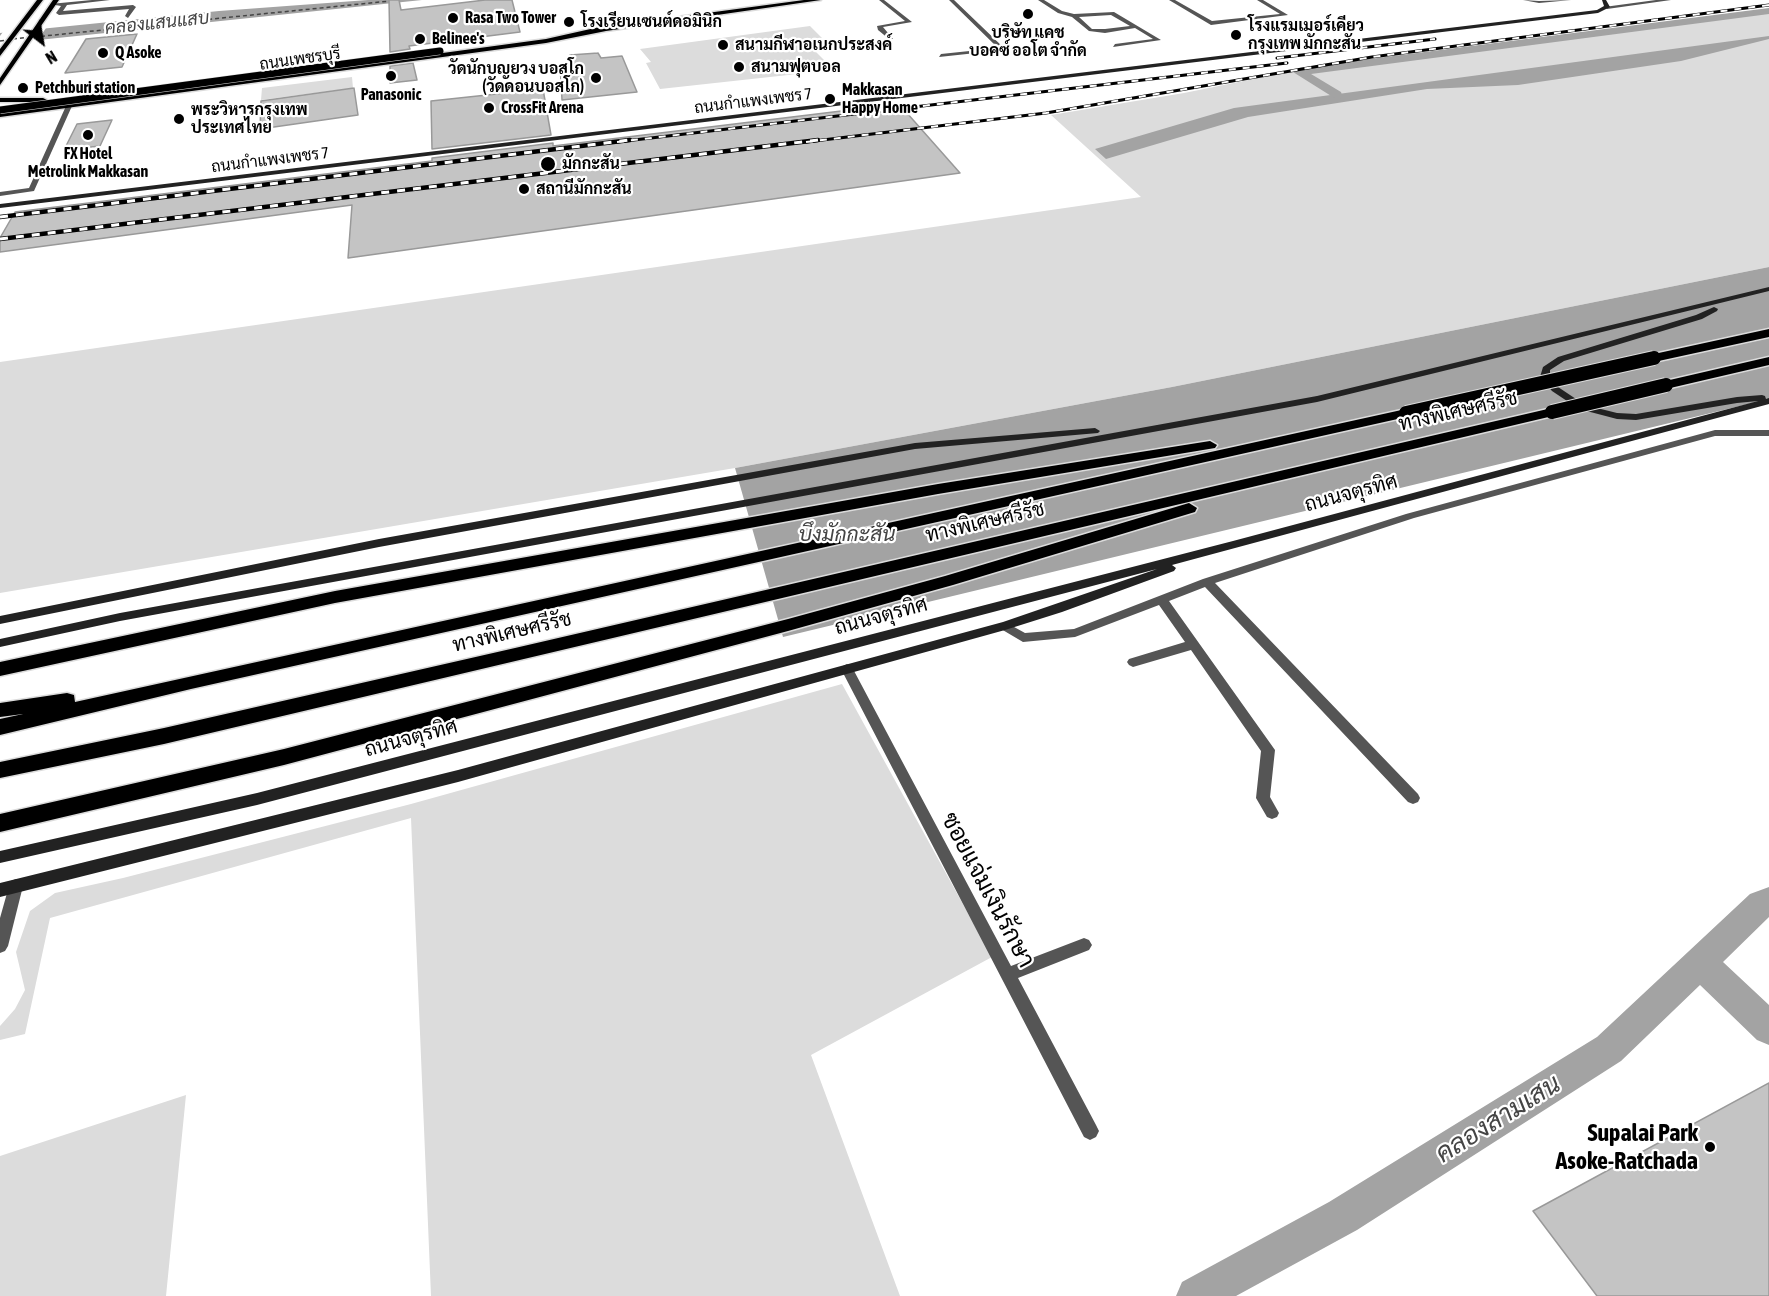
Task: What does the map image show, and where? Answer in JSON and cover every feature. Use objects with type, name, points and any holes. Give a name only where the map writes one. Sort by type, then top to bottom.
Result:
[{"type":"highway","name":"ทางพิเศษศรีรัช","points":[[0,727],[191,682],[1769,333]]},
{"type":"highway","name":"ทางพิเศษศรีรัช","points":[[0,770],[164,736],[1769,361]]},
{"type":"highway","points":[[0,669],[335,597],[938,489],[1406,413]]},
{"type":"highway","points":[[0,824],[284,757],[788,625],[1074,544],[1334,463]]},
{"type":"highway","points":[[0,710],[191,682]]},
{"type":"highway","points":[[0,783],[164,736]]},
{"type":"main road","points":[[0,54],[40,0]]},
{"type":"main road","name":"ถนนเพชรบุรี","points":[[0,110],[818,0]]},
{"type":"main road","points":[[1604,0],[1607,7]]},
{"type":"main road","points":[[0,83],[53,5]]},
{"type":"main road","name":"ถนนกำแพงเพชร 7","points":[[0,206],[1598,11],[1607,7]]},
{"type":"main road","name":"ถนนเพชรบุรี","points":[[0,105],[528,35],[604,29]]},
{"type":"main road","name":"ถนนเพชรบุรี","points":[[0,115],[546,41],[604,29]]},
{"type":"main road","points":[[130,98],[118,96],[119,93],[135,87]]},
{"type":"main road","points":[[0,100],[13,102],[43,100]]},
{"type":"main road","points":[[0,121],[38,110]]},
{"type":"main road","points":[[0,643],[120,617],[1164,425],[1317,399],[1736,299],[1769,289]]},
{"type":"main road","points":[[1736,299],[1699,317],[1561,359],[1546,369],[1545,377],[1555,389],[1582,407],[1617,416],[1636,417],[1737,400],[1769,399]]},
{"type":"main road","name":"ถนนจตุรทิศ","points":[[0,857],[268,796],[1233,545],[1769,399]]},
{"type":"main road","points":[[0,620],[379,543],[915,446],[1164,425]]},
{"type":"main road","points":[[0,890],[458,776],[1005,626],[1233,545]]},
{"type":"street","points":[[53,5],[108,0]]},
{"type":"street","points":[[881,0],[909,22],[880,26],[891,38]]},
{"type":"street","points":[[940,56],[1002,49],[951,0]]},
{"type":"street","points":[[1040,0],[1060,12],[1074,16],[1112,13],[1158,40],[1115,46]]},
{"type":"street","points":[[1171,0],[1211,23],[1285,15],[1259,0]]},
{"type":"street","points":[[1525,0],[1539,2],[1569,0]]},
{"type":"street","points":[[1607,7],[1669,0]]},
{"type":"street","points":[[65,4],[59,13],[133,7],[128,16]]},
{"type":"street","points":[[1074,16],[1091,30],[1105,31],[1134,27]]},
{"type":"street","points":[[0,194],[32,190],[69,106]]},
{"type":"street","points":[[1005,626],[1023,638],[1075,633],[1207,582],[1410,516],[1715,433],[1768,433]]},
{"type":"street","points":[[1207,582],[1413,798]]},
{"type":"street","points":[[1161,599],[1268,750],[1263,798],[1272,813]]},
{"type":"street","points":[[1133,662],[1192,645]]},
{"type":"street","name":"ซอยแจ่มเงินรักษา","points":[[847,669],[1090,1131]]},
{"type":"street","points":[[0,946],[16,886]]},
{"type":"street","points":[[1007,975],[1084,945]]},
{"type":"shaded area","points":[[1769,9],[1769,267],[1172,387],[735,468],[0,593],[0,362],[1141,197],[1051,115],[1184,93],[1298,70]]},
{"type":"shaded area","name":"สนามฟุตบอล","points":[[810,26],[822,38],[805,41],[834,70],[660,89],[646,63],[651,62],[640,49]]},
{"type":"shaded area","points":[[352,77],[353,88],[261,100],[262,88]]},
{"type":"shaded area","points":[[842,684],[992,957],[811,1055],[900,1296],[431,1296],[411,818],[50,918],[25,1034],[0,1040],[0,1026],[15,1009],[25,990],[16,952],[30,911],[55,893],[123,878],[411,804]]},
{"type":"shaded area","points":[[186,1095],[166,1296],[0,1296],[0,1156]]},
{"type":"water","name":"คลองแสนแสบ","points":[[368,0],[422,0],[0,44],[0,33],[219,11]]},
{"type":"water","points":[[1769,36],[1769,39],[1681,61],[1518,85],[1427,89],[1248,117],[1106,159],[1095,149],[1234,108]]},
{"type":"water","name":"บึงมักกะสัน","points":[[1769,267],[1769,399],[783,637],[735,468],[1172,387]]},
{"type":"pier","points":[[48,25],[36,43],[0,47],[0,36],[5,29]]},
{"type":"building","name":"Rasa Two Tower","points":[[389,0],[399,0],[401,10],[485,0],[512,0],[520,32],[409,46],[410,49],[390,52]]},
{"type":"building","name":"Q Asoke","points":[[137,34],[122,67],[65,73],[86,39]]},
{"type":"building","name":"วัดนักบุญยวง บอสโก (วัดดอนบอสโก)","points":[[598,53],[601,58],[622,56],[637,92],[562,100],[560,64],[572,61],[570,55]]},
{"type":"building","points":[[413,63],[417,80],[390,83],[390,66]]},
{"type":"building","points":[[354,88],[358,115],[260,129],[261,101]]},
{"type":"building","points":[[543,89],[551,135],[432,149],[431,101]]},
{"type":"building","name":"สถานีมักกะสัน","points":[[899,104],[960,173],[348,258],[352,205],[0,252],[0,238],[15,212],[432,161],[432,158],[553,143],[553,146]]},
{"type":"building","name":"FX Hotel Metrolink Makkasan","points":[[112,120],[100,146],[64,150],[77,124]]},
{"type":"building","name":"Supalai Park Asoke-Ratchada","points":[[1769,1083],[1769,1296],[1597,1296],[1533,1211]]},
{"type":"waterway","points":[[1336,95],[1299,72],[1769,11]]},
{"type":"waterway","name":"คลองสามเสน","points":[[1196,1296],[1343,1216],[1609,1049],[1761,904],[1769,901]]},
{"type":"waterway","points":[[1700,963],[1769,1028]]},
{"type":"ferry route","points":[[34,37],[390,1]]},
{"type":"ferry route","points":[[13,39],[29,37]]},
{"type":"ferry route","points":[[0,41],[8,40]]},
{"type":"railway","points":[[806,142],[1046,113],[1372,57],[1769,5]]},
{"type":"railway","points":[[1277,58],[1435,39]]},
{"type":"railway","points":[[617,142],[1287,63]]},
{"type":"railway","points":[[0,217],[630,140]]},
{"type":"railway","points":[[0,239],[818,140]]},
{"type":"place","name":"บริษัท แคช บอคซ์ ออโต จำกัด","points":[[1028,14]]},
{"type":"place","name":"Rasa Two Tower","points":[[453,18]]},
{"type":"place","name":"โรงเรียนเซนต์ดอมินิก","points":[[569,22]]},
{"type":"place","name":"โรงแรมเมอร์เคียว กรุงเทพ มักกะสัน","points":[[1236,35]]},
{"type":"place","name":"Belinee's","points":[[420,39]]},
{"type":"place","name":"สนามกีฬาอเนกประสงค์","points":[[723,45]]},
{"type":"place","name":"Q Asoke","points":[[103,53]]},
{"type":"place","name":"สนามฟุตบอล","points":[[739,67]]},
{"type":"place","name":"Panasonic","points":[[391,76]]},
{"type":"place","name":"วัดนักบุญยวง บอสโก (วัดดอนบอสโก)","points":[[596,78]]},
{"type":"place","name":"Petchburi station","points":[[23,88]]},
{"type":"place","name":"Makkasan Happy Home","points":[[830,99]]},
{"type":"place","name":"CrossFit Arena","points":[[489,108]]},
{"type":"place","name":"พระวิหารกรุงเทพ ประเทศไทย","points":[[179,119]]},
{"type":"place","name":"FX Hotel Metrolink Makkasan","points":[[88,135]]},
{"type":"place","name":"มักกะสัน","points":[[548,164]]},
{"type":"place","name":"สถานีมักกะสัน","points":[[524,189]]},
{"type":"place","name":"Supalai Park Asoke-Ratchada","points":[[1710,1147]]}]
